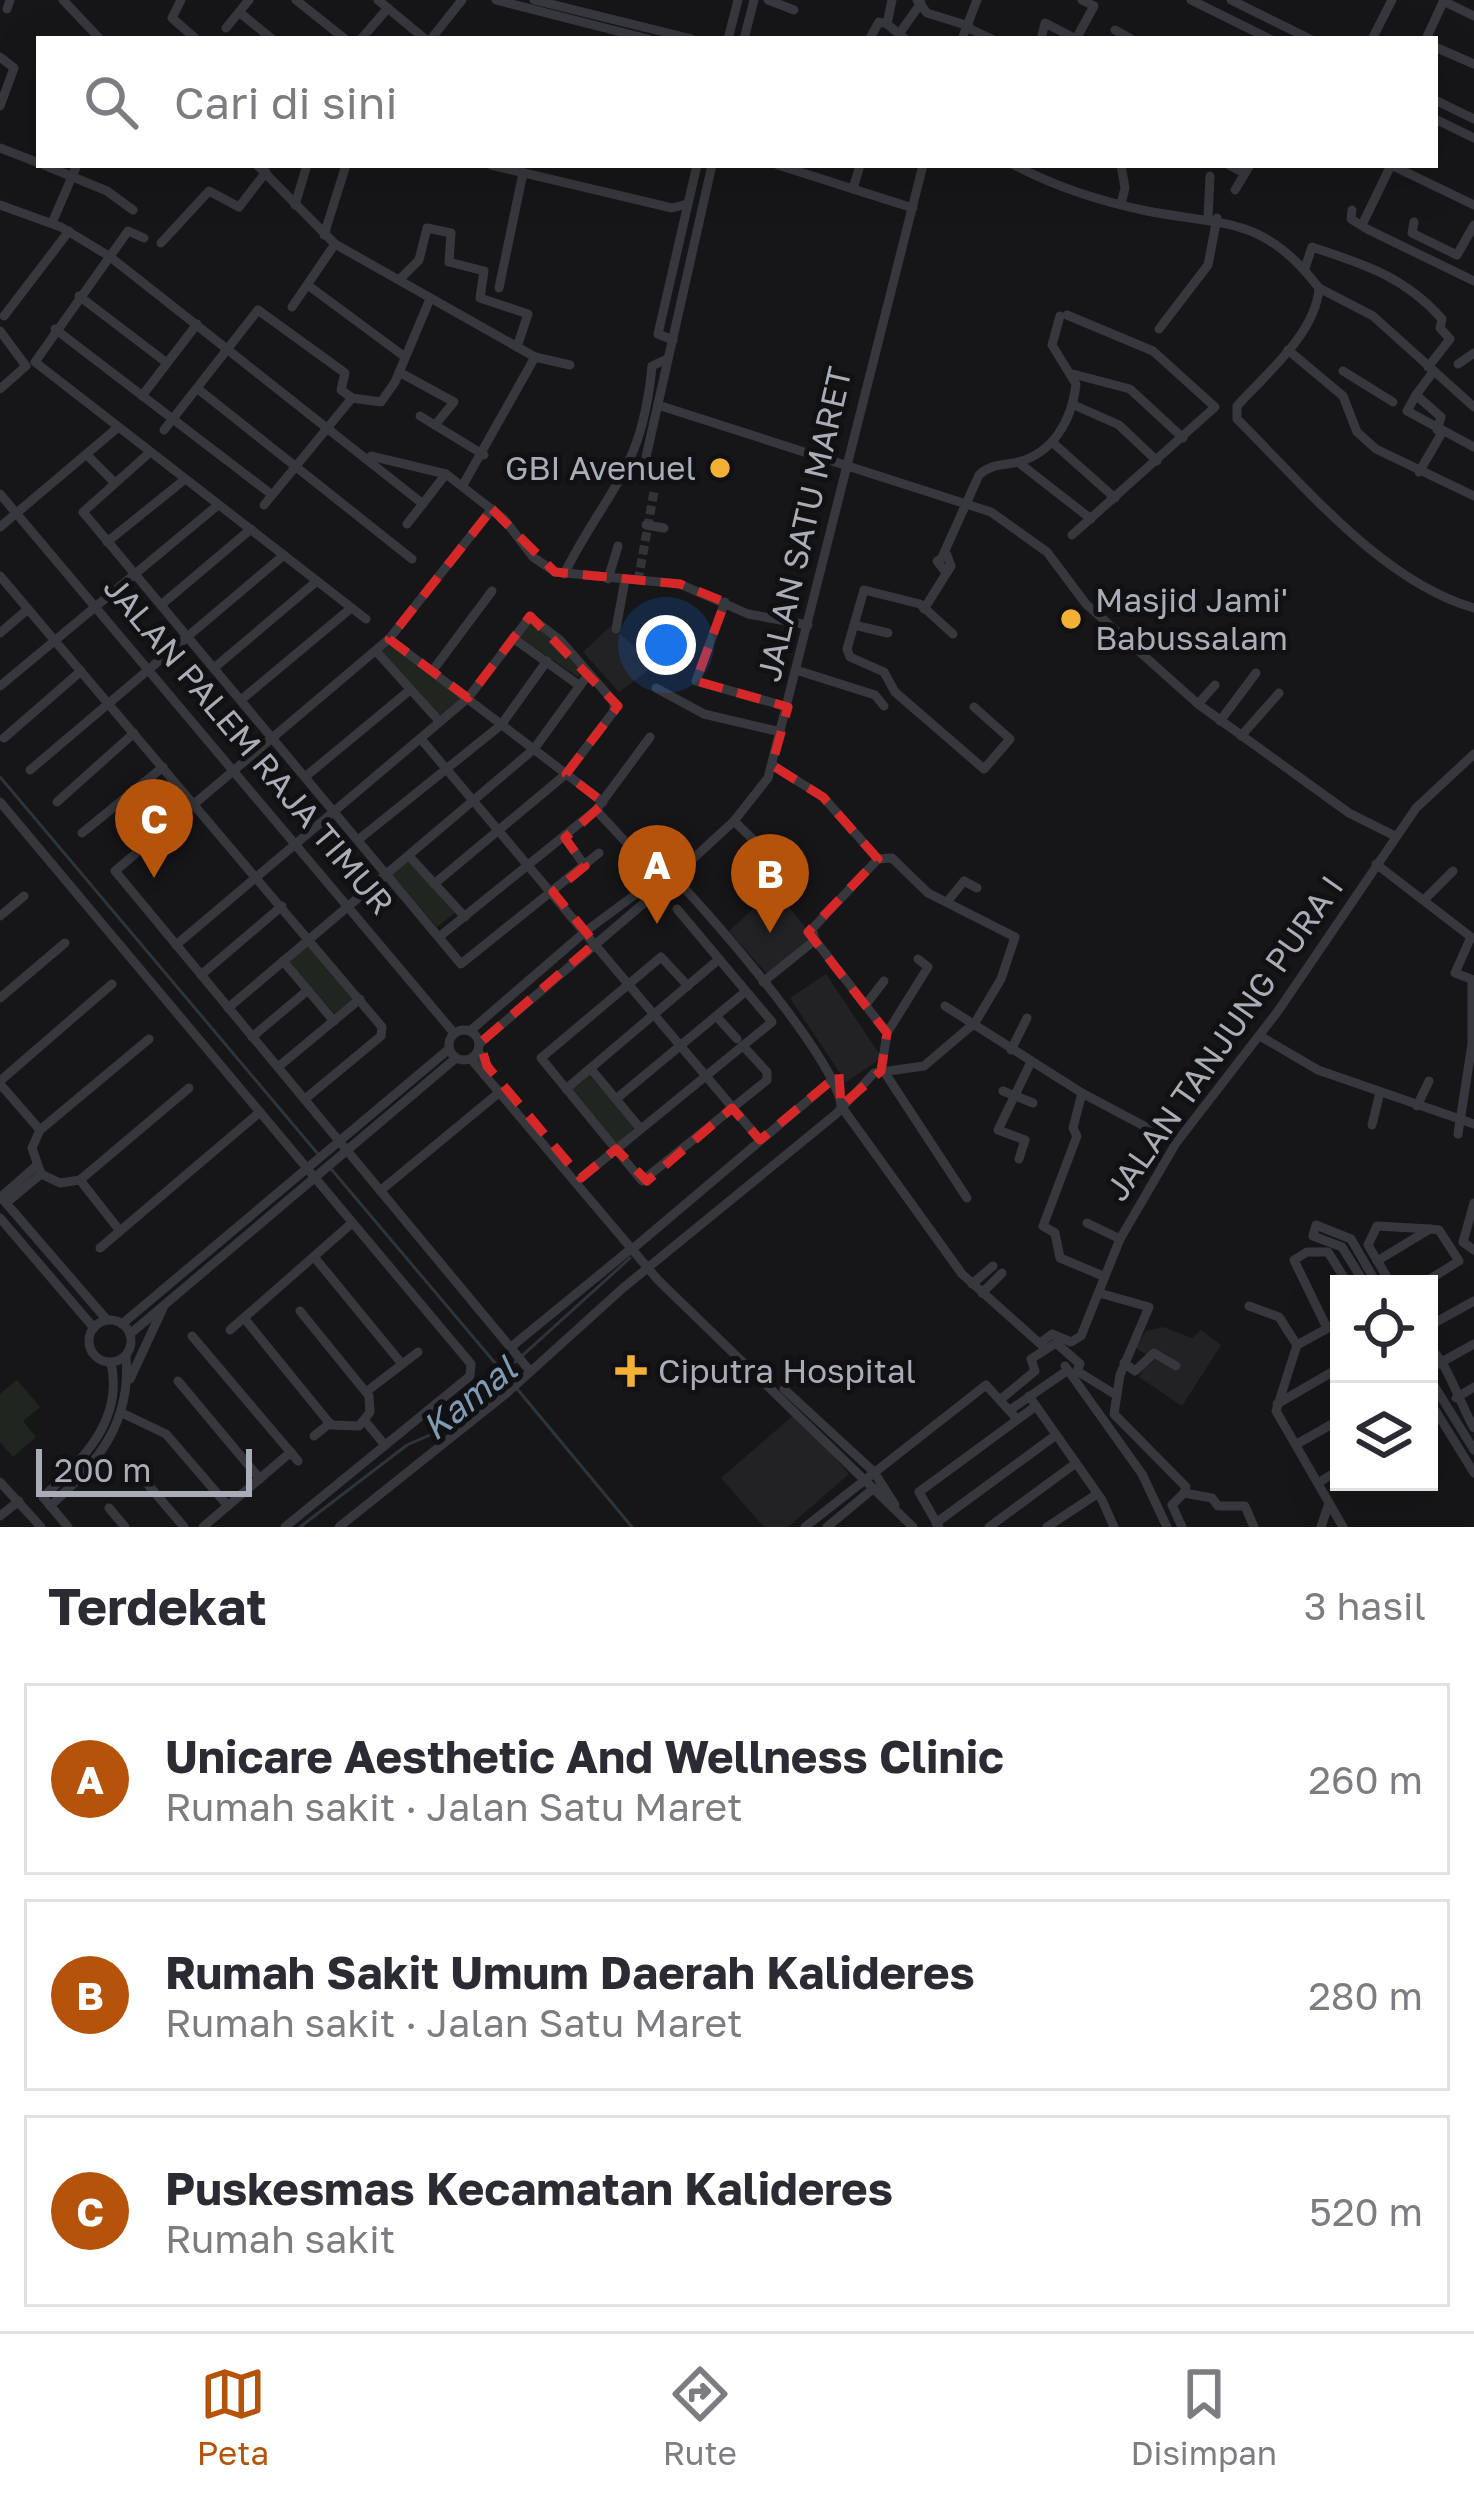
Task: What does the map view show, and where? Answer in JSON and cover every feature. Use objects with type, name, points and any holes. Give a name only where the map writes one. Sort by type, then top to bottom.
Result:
[{"type":"street","points":[[63,0],[97,36]]},
{"type":"street","points":[[181,0],[173,10],[174,22],[192,36]]},
{"type":"street","points":[[222,33],[249,0]]},
{"type":"street","points":[[296,0],[341,36]]},
{"type":"street","points":[[378,0],[424,36]]},
{"type":"street","points":[[431,36],[462,0]]},
{"type":"street","points":[[496,0],[636,36]]},
{"type":"street","points":[[534,0],[680,36]]},
{"type":"street","points":[[729,36],[737,0]]},
{"type":"street","points":[[745,36],[754,0]]},
{"type":"street","points":[[768,0],[794,10]]},
{"type":"street","points":[[887,24],[892,0]]},
{"type":"street","points":[[871,36],[879,22],[902,36],[919,2],[927,13],[966,31],[977,0]]},
{"type":"street","points":[[1078,36],[1094,7],[1082,0]]},
{"type":"street","points":[[1191,0],[1264,36]]},
{"type":"street","points":[[1231,0],[1304,36]]},
{"type":"street","points":[[1374,36],[1392,0]]},
{"type":"street","points":[[1427,36],[1444,1],[1474,16]]},
{"type":"street","points":[[365,36],[388,8]]},
{"type":"street","points":[[239,12],[268,36]]},
{"type":"street","points":[[1042,36],[1045,23],[1070,36]]},
{"type":"street","points":[[1115,31],[1125,36]]},
{"type":"street","points":[[1438,47],[1474,64]]},
{"type":"street","points":[[0,57],[14,68],[0,106]]},
{"type":"street","points":[[1438,101],[1474,119]]},
{"type":"street","points":[[1438,120],[1474,138]]},
{"type":"street","points":[[0,148],[36,162]]},
{"type":"street","points":[[161,243],[208,191],[239,207],[262,168],[335,244],[535,357],[570,365]]},
{"type":"street","points":[[295,205],[306,168]]},
{"type":"street","points":[[324,235],[345,168]]},
{"type":"street","points":[[503,168],[672,208],[687,204]]},
{"type":"street","points":[[673,340],[658,334],[696,168]]},
{"type":"street","points":[[646,457],[711,168]]},
{"type":"street","points":[[787,168],[913,208]]},
{"type":"street","points":[[853,189],[859,168]]},
{"type":"street","name":"JALAN SATU MARET","points":[[470,1031],[586,931],[669,874],[734,821],[759,792],[782,732],[877,334],[922,168]]},
{"type":"street","points":[[1025,168],[1121,204],[1212,217],[1263,234],[1304,268],[1319,288],[1373,316],[1474,407]]},
{"type":"street","points":[[1121,168],[1125,188],[1121,204]]},
{"type":"street","points":[[1389,168],[1353,220],[1474,281]]},
{"type":"street","points":[[1397,168],[1474,205]]},
{"type":"street","points":[[1235,190],[1247,169]]},
{"type":"street","points":[[52,223],[74,170],[133,211]]},
{"type":"street","points":[[499,287],[524,173]]},
{"type":"street","points":[[1160,329],[1208,265],[1210,176]]},
{"type":"street","points":[[0,206],[52,223],[109,256],[423,504]]},
{"type":"street","points":[[1414,222],[1412,232],[1456,256],[1474,225]]},
{"type":"street","points":[[400,279],[419,260],[427,228],[454,235],[449,262],[484,271],[480,298],[528,314],[518,346]]},
{"type":"street","points":[[144,238],[130,230],[35,362],[366,619]]},
{"type":"street","points":[[4,316],[69,231]]},
{"type":"street","points":[[292,307],[335,244]]},
{"type":"street","points":[[1304,268],[1312,247],[1388,272],[1442,319]]},
{"type":"street","points":[[309,286],[406,357]]},
{"type":"street","points":[[1319,288],[1310,319],[1237,406],[1237,418],[1374,549],[1439,598],[1474,608]]},
{"type":"street","points":[[79,296],[167,363]]},
{"type":"street","points":[[164,430],[255,313],[263,311],[345,373],[340,386],[352,398],[381,402],[399,373],[430,298]]},
{"type":"street","points":[[1453,305],[1440,328],[1450,339],[1407,411],[1474,447]]},
{"type":"street","points":[[922,607],[942,569],[951,566],[946,556],[954,530],[986,468],[1018,462],[1052,442],[1074,405],[1073,374],[1052,345],[1064,315],[1153,351],[1213,403],[1214,412],[1072,535]]},
{"type":"street","points":[[142,396],[197,324]]},
{"type":"street","points":[[56,329],[267,499],[352,398]]},
{"type":"street","points":[[0,331],[26,366],[0,389]]},
{"type":"street","points":[[1288,350],[1342,396],[1357,432],[1419,472],[1474,496]]},
{"type":"street","points":[[1458,364],[1474,352]]},
{"type":"street","points":[[463,485],[535,357]]},
{"type":"street","points":[[564,574],[633,461],[648,415],[652,366],[667,359]]},
{"type":"street","points":[[1343,371],[1393,402]]},
{"type":"street","points":[[399,373],[454,402],[435,425]]},
{"type":"street","points":[[1073,374],[1130,389],[1183,438]]},
{"type":"street","points":[[198,389],[412,559]]},
{"type":"street","points":[[1416,395],[1442,417],[1419,472]]},
{"type":"street","points":[[658,405],[966,501],[1003,519],[1047,552],[1087,604],[1198,704],[1349,813],[1395,836]]},
{"type":"street","points":[[1074,405],[1119,425],[1157,461]]},
{"type":"street","points":[[419,416],[484,454]]},
{"type":"street","points":[[0,527],[116,429]]},
{"type":"street","points":[[1052,442],[1115,498]]},
{"type":"street","points":[[147,452],[82,512],[465,964],[599,853]]},
{"type":"street","points":[[362,452],[446,474],[490,507],[533,557],[564,574],[680,584],[748,614],[808,625]]},
{"type":"street","points":[[87,455],[115,483]]},
{"type":"street","points":[[1018,462],[1091,519]]},
{"type":"street","points":[[407,524],[446,474]]},
{"type":"street","points":[[107,542],[184,479]]},
{"type":"street","name":"JALAN PALEM RAJA TIMUR","points":[[0,494],[454,1033]]},
{"type":"street","points":[[0,686],[218,506]]},
{"type":"street","points":[[490,507],[389,639],[115,872],[340,1142],[344,1156],[380,1191],[528,1369]]},
{"type":"street","points":[[646,525],[664,528]]},
{"type":"street","points":[[161,605],[251,530]]},
{"type":"street","points":[[608,579],[617,546]]},
{"type":"street","points":[[30,770],[284,555]]},
{"type":"street","points":[[0,577],[310,938],[384,1032],[305,1099]]},
{"type":"street","points":[[616,629],[625,580]]},
{"type":"street","points":[[214,668],[317,581]]},
{"type":"street","points":[[953,634],[922,607],[864,590],[847,650],[850,657],[884,672],[895,692],[984,769],[1010,739],[974,707]]},
{"type":"street","points":[[433,670],[492,591]]},
{"type":"street","points":[[724,602],[696,681],[788,707]]},
{"type":"street","points":[[241,700],[350,609]]},
{"type":"street","points":[[0,633],[28,610]]},
{"type":"street","points":[[176,945],[468,698],[530,617],[560,640],[584,681]]},
{"type":"street","points":[[854,625],[888,633]]},
{"type":"street","points":[[434,884],[566,774],[614,711],[614,702],[513,638]]},
{"type":"street","points":[[389,639],[566,774],[600,806],[635,852]]},
{"type":"street","points":[[376,651],[440,722]]},
{"type":"street","points":[[358,841],[501,724],[547,661]]},
{"type":"street","points":[[796,670],[875,695],[884,706]]},
{"type":"street","points":[[4,738],[81,671]]},
{"type":"street","points":[[1220,721],[1256,673]]},
{"type":"street","points":[[228,1008],[533,749],[584,681]]},
{"type":"street","points":[[1198,704],[1215,685]]},
{"type":"street","points":[[656,688],[704,714],[782,732]]},
{"type":"street","points":[[305,777],[410,690]]},
{"type":"street","points":[[1241,736],[1279,693]]},
{"type":"street","points":[[57,802],[134,733]]},
{"type":"street","points":[[439,937],[600,806],[650,737]]},
{"type":"street","points":[[421,739],[760,1140]]},
{"type":"street","name":"JALAN TANJUNG PURA I","points":[[1043,1346],[1052,1334],[1077,1341],[1120,1239],[1176,1143],[1260,1036],[1395,836],[1474,754]]},
{"type":"street","points":[[772,764],[823,797],[878,860]]},
{"type":"street","points":[[82,833],[163,767]]},
{"type":"street","points":[[0,802],[473,1371],[285,1527]]},
{"type":"street","points":[[734,821],[773,859]]},
{"type":"street","points":[[565,838],[585,866]]},
{"type":"street","points":[[409,856],[465,917]]},
{"type":"street","points":[[339,1527],[508,1392],[528,1369],[882,1071],[924,1066],[972,1026],[1017,939],[928,893],[892,858],[878,860],[812,927],[814,940],[887,1033]]},
{"type":"street","points":[[1376,864],[1471,937],[1456,973],[1473,980],[1472,1045],[1458,1134]]},
{"type":"street","points":[[1424,901],[1454,871]]},
{"type":"street","points":[[669,874],[764,982],[832,1080],[841,1106],[972,1284],[1043,1346]]},
{"type":"street","name":"JALAN SATU MARET","points":[[476,1051],[669,874]]},
{"type":"street","points":[[946,902],[964,881],[977,888]]},
{"type":"street","points":[[0,916],[24,896]]},
{"type":"street","points":[[201,975],[282,906]]},
{"type":"street","points":[[581,1178],[708,1078],[740,1043],[772,1022],[677,909]]},
{"type":"street","points":[[764,982],[814,940]]},
{"type":"street","points":[[0,998],[65,943]]},
{"type":"street","points":[[688,986],[664,956],[541,1058],[644,1182],[769,1075],[717,1017]]},
{"type":"street","points":[[918,959],[928,968],[887,1033],[882,1071],[968,1198]]},
{"type":"street","points":[[566,1089],[718,960]]},
{"type":"street","points":[[283,961],[334,1022]]},
{"type":"street","points":[[867,1003],[884,981]]},
{"type":"street","points":[[40,1130],[0,1082],[112,984]]},
{"type":"street","points":[[252,1037],[308,990]]},
{"type":"street","points":[[616,1099],[746,992]]},
{"type":"street","points":[[278,1067],[360,1000]]},
{"type":"street","points":[[945,1006],[1082,1094],[1176,1143]]},
{"type":"street","points":[[1011,1050],[1027,1018]]},
{"type":"street","points":[[127,1387],[130,1334],[318,1184],[326,1171],[452,1053],[454,1033],[470,1031],[476,1051],[501,1090],[634,1247],[713,1330],[870,1475],[874,1488],[895,1505]]},
{"type":"street","points":[[1260,1036],[1318,1070],[1474,1124]]},
{"type":"street","points":[[149,1039],[40,1130],[32,1148],[39,1170],[60,1184],[80,1180],[189,1088]]},
{"type":"street","points":[[122,1324],[306,1168],[452,1053],[476,1051]]},
{"type":"street","points":[[476,1051],[634,1247]]},
{"type":"street","points":[[1019,1160],[1025,1140],[998,1130],[1008,1094],[1030,1062]]},
{"type":"street","points":[[591,1069],[640,1128]]},
{"type":"street","points":[[513,1351],[832,1080]]},
{"type":"street","points":[[1417,1106],[1429,1081]]},
{"type":"street","points":[[380,1191],[501,1090]]},
{"type":"street","points":[[1372,1125],[1380,1092]]},
{"type":"street","points":[[1008,1094],[1033,1103]]},
{"type":"street","points":[[1082,1094],[1064,1176],[1043,1226],[1055,1233],[1060,1258],[1103,1276]]},
{"type":"street","points":[[100,1248],[260,1112]]},
{"type":"street","points":[[39,1170],[2,1199],[107,1320],[122,1324],[130,1334]]},
{"type":"street","points":[[1064,1176],[1080,1182]]},
{"type":"street","points":[[80,1180],[120,1231]]},
{"type":"street","points":[[1474,1203],[1462,1242],[1474,1250]]},
{"type":"street","points":[[0,1218],[94,1328],[92,1353],[111,1363],[126,1357]]},
{"type":"street","points":[[1087,1222],[1120,1239]]},
{"type":"street","points":[[230,1330],[352,1223]]},
{"type":"street","points":[[1386,1275],[1369,1245],[1379,1223],[1445,1234],[1459,1262],[1437,1275]]},
{"type":"street","points":[[1359,1275],[1342,1247],[1313,1236],[1316,1225],[1351,1239],[1372,1275]]},
{"type":"street","points":[[1378,1262],[1430,1228]]},
{"type":"street","points":[[1342,1275],[1328,1252],[1307,1252],[1294,1260],[1293,1267],[1328,1328],[1297,1346],[1277,1404],[1343,1527]]},
{"type":"street","points":[[315,1258],[402,1364]]},
{"type":"street","points":[[653,1267],[870,1475],[914,1527]]},
{"type":"street","points":[[972,1284],[997,1270],[982,1293]]},
{"type":"street","points":[[634,1279],[650,1280],[713,1330]]},
{"type":"street","points":[[1099,1293],[1150,1310],[1124,1363],[1115,1417],[1174,1470],[1186,1487],[1172,1505],[1181,1527]]},
{"type":"street","points":[[1438,1321],[1474,1301]]},
{"type":"street","points":[[47,1502],[95,1462],[121,1416],[127,1387],[166,1303]]},
{"type":"street","points":[[1249,1306],[1280,1317],[1297,1346]]},
{"type":"street","points":[[244,1318],[330,1423],[342,1429],[362,1424],[371,1406],[367,1392],[301,1311]]},
{"type":"street","points":[[94,1328],[107,1320]]},
{"type":"street","points":[[192,1336],[295,1457],[260,1479],[203,1527]]},
{"type":"street","points":[[1001,1399],[1035,1371],[1031,1360],[1043,1346],[1059,1344],[1080,1364],[1077,1371],[1116,1395]]},
{"type":"street","points":[[1438,1364],[1474,1344]]},
{"type":"street","points":[[367,1392],[418,1352]]},
{"type":"street","points":[[1124,1363],[1136,1371],[1154,1353],[1176,1366]]},
{"type":"street","points":[[1438,1356],[1474,1428]]},
{"type":"street","points":[[47,1502],[103,1428],[114,1388],[111,1363]]},
{"type":"street","points":[[1056,1435],[938,1525],[919,1492],[1067,1368],[1142,1474],[1167,1527]]},
{"type":"street","points":[[1277,1404],[1330,1373]]},
{"type":"street","points":[[178,1381],[260,1479]]},
{"type":"street","points":[[1432,1383],[1474,1450]]},
{"type":"street","points":[[805,1527],[986,1385],[1013,1414]]},
{"type":"street","points":[[1456,1398],[1474,1387]]},
{"type":"street","points":[[1033,1401],[1114,1527]]},
{"type":"street","points":[[1438,1415],[1474,1473]]},
{"type":"street","points":[[121,1416],[159,1428],[228,1506]]},
{"type":"street","points":[[314,1436],[330,1423]]},
{"type":"street","points":[[362,1424],[380,1447]]},
{"type":"street","points":[[1297,1444],[1330,1425]]},
{"type":"street","points":[[989,1527],[1076,1463]]},
{"type":"street","points":[[139,1474],[184,1527]]},
{"type":"street","points":[[1318,1483],[1330,1476]]},
{"type":"street","points":[[0,1482],[41,1527]]},
{"type":"street","points":[[827,1527],[874,1488]]},
{"type":"street","points":[[1184,1493],[1213,1498],[1218,1506],[1245,1506],[1254,1527]]},
{"type":"street","points":[[1047,1527],[1097,1494]]},
{"type":"street","points":[[0,1516],[19,1501]]},
{"type":"street","points":[[47,1502],[68,1527]]},
{"type":"street","points":[[1321,1527],[1329,1503]]},
{"type":"street","points":[[109,1508],[125,1527]]},
{"type":"street","points":[[1064,1514],[1069,1527]]},
{"type":"highlighted area","points":[[492,509],[555,572],[680,584],[725,602],[696,681],[788,707],[772,765],[823,797],[878,859],[808,932],[887,1033],[881,1071],[841,1106],[839,1074],[760,1140],[732,1108],[647,1181],[616,1149],[581,1178],[487,1066],[480,1043],[595,943],[553,892],[585,866],[565,838],[604,803],[566,774],[618,706],[530,616],[468,698],[389,639]]},
{"type":"shaded area","points":[[530,620],[563,645],[583,671],[578,677],[518,636]]},
{"type":"shaded area","points":[[611,626],[655,665],[619,692],[583,652]]},
{"type":"shaded area","points":[[391,644],[461,698],[439,716],[382,652]]},
{"type":"shaded area","points":[[408,859],[455,913],[437,927],[391,874]]},
{"type":"shaded area","points":[[775,889],[812,936],[768,975],[729,931]]},
{"type":"shaded area","points":[[309,943],[355,998],[336,1015],[288,961]]},
{"type":"shaded area","points":[[826,974],[882,1058],[846,1082],[790,998]]},
{"type":"shaded area","points":[[588,1074],[635,1127],[617,1144],[570,1087]]},
{"type":"shaded area","points":[[1163,1327],[1192,1338],[1201,1330],[1221,1345],[1182,1406],[1139,1377],[1150,1357],[1135,1347],[1146,1331]]},
{"type":"shaded area","points":[[17,1380],[40,1407],[23,1421],[36,1437],[13,1457],[0,1442],[0,1394]]},
{"type":"shaded area","points":[[796,1413],[849,1474],[788,1527],[764,1527],[721,1478]]},
{"type":"waterway","points":[[0,777],[318,1154]]},
{"type":"waterway","points":[[332,1170],[512,1383]]},
{"type":"waterway","name":"Kamal","points":[[300,1527],[407,1445],[439,1431],[630,1258]]},
{"type":"waterway","points":[[518,1390],[632,1527]]},
{"type":"tunnel","points":[[638,581],[654,492]]},
{"type":"place","name":"GBI Avenuel","points":[[720,468]]},
{"type":"place","name":"Masjid Jami' Babussalam","points":[[1071,619]]},
{"type":"place","name":"Puskesmas Kecamatan Kalideres","points":[[154,878]]},
{"type":"place","name":"Unicare Aesthetic And Wellness Clinic","points":[[657,924]]},
{"type":"place","name":"Rumah Sakit Umum Daerah Kalideres","points":[[770,933]]},
{"type":"place","name":"Ciputra Hospital","points":[[631,1371]]}]
